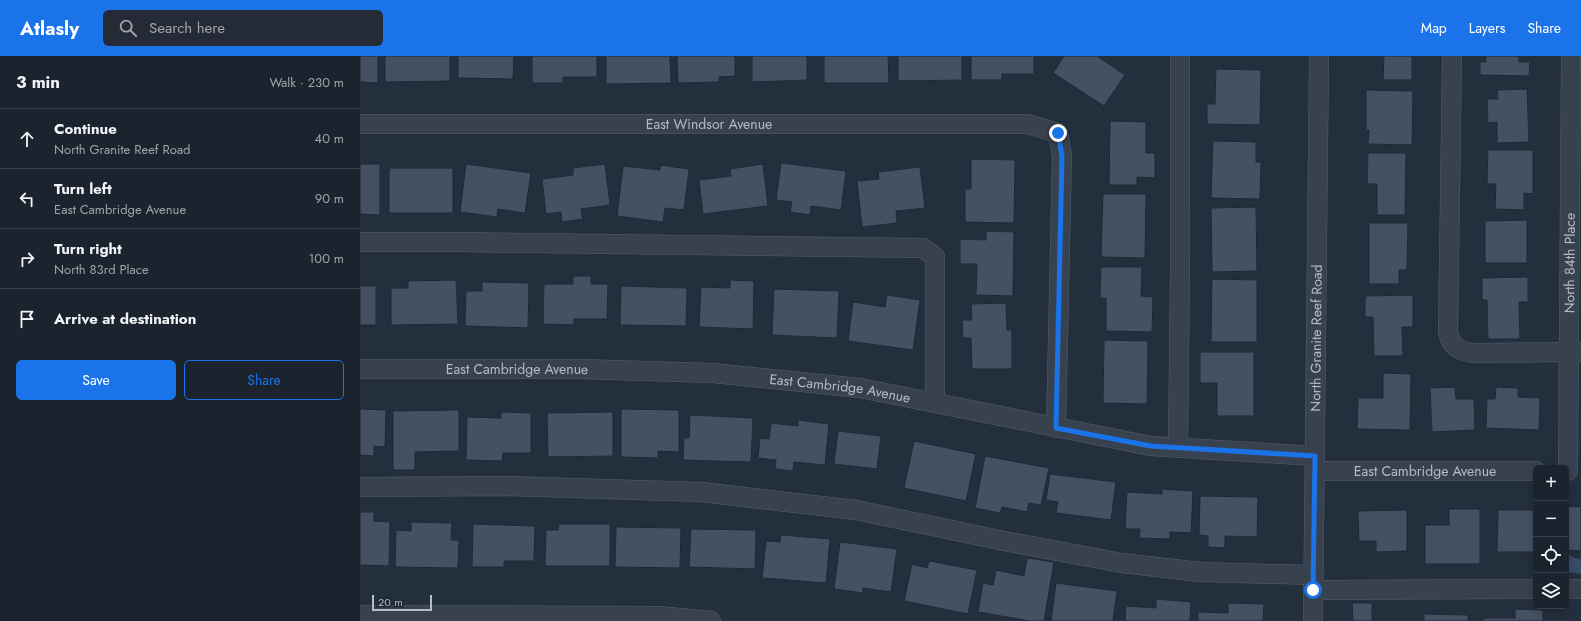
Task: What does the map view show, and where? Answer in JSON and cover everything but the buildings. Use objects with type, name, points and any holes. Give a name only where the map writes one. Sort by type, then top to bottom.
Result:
[{"type":"street","points":[[1178,447],[1180,56]]},
{"type":"street","name":"North Granite Reef Road","points":[[1313,621],[1319,56]]},
{"type":"street","points":[[1452,56],[1448,332],[1450,340],[1455,348],[1463,352],[1473,353],[1574,352]]},
{"type":"street","name":"North 84th Place","points":[[1571,56],[1575,237],[1572,471]]},
{"type":"street","name":"East Windsor Avenue","points":[[360,124],[1028,124],[1058,133],[1062,156],[1056,428]]},
{"type":"street","points":[[360,242],[923,248],[935,257],[935,403]]},
{"type":"street","name":"East Cambridge Avenue","points":[[360,369],[579,369],[713,373],[860,388],[1151,446],[1178,447],[1315,463],[1533,471]]},
{"type":"street","points":[[360,487],[505,486],[701,492],[856,510],[1004,541],[1122,563],[1313,583],[1533,589]]},
{"type":"street","points":[[1569,589],[1581,589]]},
{"type":"street","points":[[360,615],[659,616],[711,621]]},
{"type":"water","points":[[1569,555],[1581,559],[1581,574],[1569,572]]},
{"type":"route","points":[[1058,133],[1062,156],[1056,428],[1151,446],[1315,456],[1313,590]]}]
